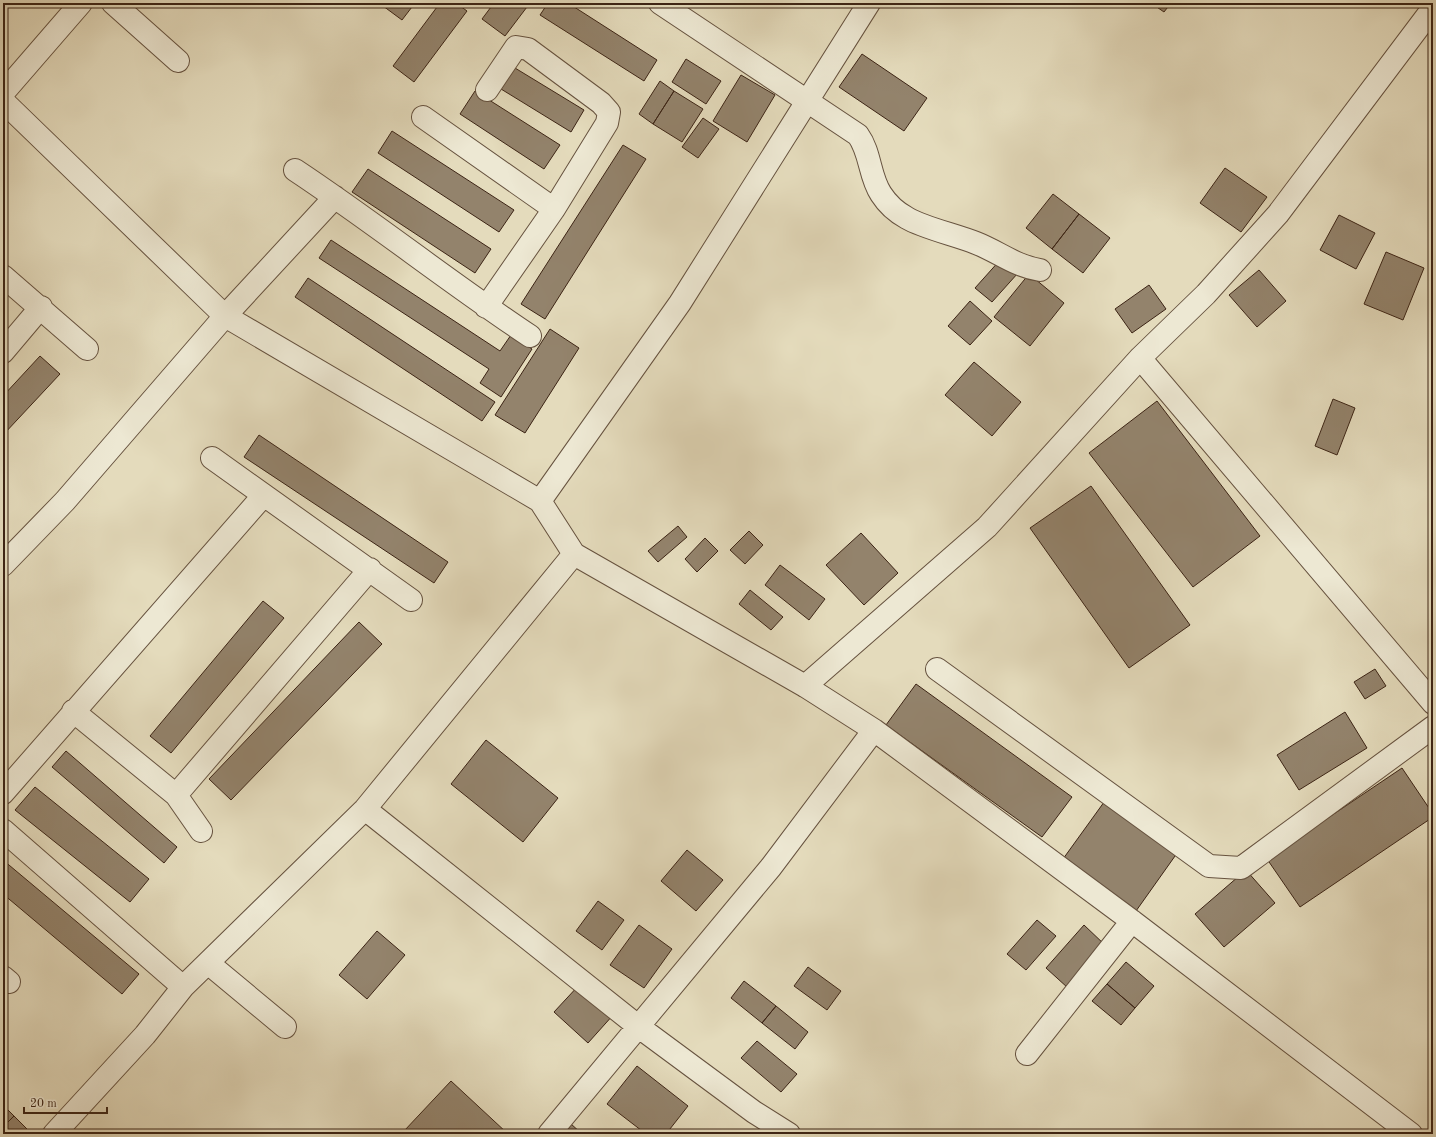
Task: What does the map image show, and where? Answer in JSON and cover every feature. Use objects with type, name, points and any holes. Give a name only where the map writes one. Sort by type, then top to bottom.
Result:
[{"type":"street","points":[[3,93],[81,3]]},
{"type":"street","points":[[113,3],[178,61]]},
{"type":"street","points":[[660,3],[806,102],[858,135],[865,145],[872,174],[880,192],[891,208],[909,219],[978,244],[1025,268],[1040,270]]},
{"type":"street","points":[[540,501],[594,422],[680,303],[869,3]]},
{"type":"street","points":[[805,686],[987,527],[1140,358],[1206,294],[1278,214],[1433,8]]},
{"type":"street","points":[[486,307],[554,209],[607,123],[609,112],[601,102],[528,49],[522,47],[516,47],[487,90]]},
{"type":"street","points":[[3,101],[225,316],[540,501],[574,554],[805,686],[874,730],[1132,921],[1411,1134]]},
{"type":"street","points":[[423,117],[554,209]]},
{"type":"street","points":[[295,170],[335,197],[486,307],[530,336]]},
{"type":"street","points":[[3,565],[65,501],[225,316],[335,197]]},
{"type":"street","points":[[3,276],[41,307],[87,349]]},
{"type":"street","points":[[3,352],[41,307]]},
{"type":"street","points":[[1140,358],[1433,702]]},
{"type":"street","points":[[212,458],[263,496],[370,569],[411,600]]},
{"type":"street","points":[[3,793],[73,710],[263,496]]},
{"type":"street","points":[[54,1134],[145,1035],[183,987],[365,809],[574,554]]},
{"type":"street","points":[[176,795],[370,569]]},
{"type":"street","points":[[937,669],[1210,866],[1241,868],[1433,727]]},
{"type":"street","points":[[73,710],[176,795],[201,831]]},
{"type":"street","points":[[549,1134],[771,867],[874,730]]},
{"type":"street","points":[[365,809],[639,1027],[754,1112],[788,1134]]},
{"type":"street","points":[[3,830],[183,987]]},
{"type":"street","points":[[1027,1054],[1132,921]]},
{"type":"street","points":[[208,963],[285,1027]]},
{"type":"building","points":[[379,3],[415,3],[402,20]]},
{"type":"building","points":[[440,3],[456,3],[467,11],[414,82],[393,66]]},
{"type":"building","points":[[494,3],[530,3],[505,36],[482,19]]},
{"type":"building","points":[[548,3],[568,3],[657,60],[644,81],[540,15]]},
{"type":"building","points":[[1151,3],[1171,3],[1164,12]]},
{"type":"building","points":[[862,54],[927,98],[904,131],[839,87]]},
{"type":"building","points":[[686,59],[721,81],[706,104],[672,82]]},
{"type":"building","points":[[515,68],[584,110],[571,132],[501,89]]},
{"type":"building","points":[[741,75],[775,95],[747,142],[713,121]]},
{"type":"building","points":[[660,81],[674,91],[653,124],[639,114]]},
{"type":"building","points":[[475,91],[560,145],[544,169],[460,114]]},
{"type":"building","points":[[674,91],[703,109],[682,142],[653,124]]},
{"type":"building","points":[[703,118],[719,129],[698,158],[682,147]]},
{"type":"building","points":[[392,131],[514,210],[499,232],[378,153]]},
{"type":"building","points":[[623,145],[646,159],[545,319],[521,304]]},
{"type":"building","points":[[1225,168],[1267,197],[1241,232],[1200,203]]},
{"type":"building","points":[[368,169],[491,249],[475,273],[352,192]]},
{"type":"building","points":[[1053,194],[1079,214],[1052,249],[1026,228]]},
{"type":"building","points":[[1079,214],[1110,238],[1083,273],[1052,249]]},
{"type":"building","points":[[1339,215],[1375,233],[1356,269],[1320,250]]},
{"type":"building","points":[[331,240],[500,351],[511,335],[532,349],[501,397],[480,383],[489,369],[319,258]]},
{"type":"building","points":[[1386,252],[1424,268],[1403,320],[1364,304]]},
{"type":"building","points":[[1001,259],[1018,273],[992,302],[975,288]]},
{"type":"building","points":[[1259,270],[1286,301],[1257,327],[1229,295]]},
{"type":"building","points":[[1029,274],[1064,303],[1030,346],[994,317]]},
{"type":"building","points":[[308,278],[495,402],[482,421],[295,297]]},
{"type":"building","points":[[1149,285],[1166,309],[1132,333],[1115,309]]},
{"type":"building","points":[[970,301],[992,321],[970,345],[948,326]]},
{"type":"building","points":[[550,329],[579,348],[525,433],[495,415]]},
{"type":"building","points":[[40,356],[60,374],[3,435],[3,396]]},
{"type":"building","points":[[974,362],[1021,402],[992,436],[945,395]]},
{"type":"building","points":[[1333,399],[1355,408],[1337,455],[1315,446]]},
{"type":"building","points":[[1157,401],[1260,536],[1193,587],[1089,453]]},
{"type":"building","points":[[259,435],[448,562],[434,583],[244,457]]},
{"type":"building","points":[[1091,486],[1190,625],[1129,668],[1030,528]]},
{"type":"building","points":[[678,526],[687,537],[658,562],[648,551]]},
{"type":"building","points":[[749,531],[763,545],[745,564],[730,550]]},
{"type":"building","points":[[861,533],[898,573],[864,605],[826,565]]},
{"type":"building","points":[[705,538],[718,551],[697,572],[685,559]]},
{"type":"building","points":[[780,565],[825,599],[809,620],[765,585]]},
{"type":"building","points":[[750,590],[783,617],[771,630],[739,604]]},
{"type":"building","points":[[263,601],[284,618],[171,753],[150,736]]},
{"type":"building","points":[[359,622],[382,644],[231,800],[209,779]]},
{"type":"building","points":[[1375,669],[1386,686],[1365,699],[1354,682]]},
{"type":"building","points":[[916,684],[1072,797],[1042,837],[886,725]]},
{"type":"building","points":[[1345,712],[1367,748],[1299,790],[1277,755]]},
{"type":"building","points":[[486,740],[558,798],[523,842],[451,784]]},
{"type":"building","points":[[66,751],[177,847],[164,863],[52,767]]},
{"type":"building","points":[[1402,768],[1433,814],[1433,817],[1300,907],[1267,859]]},
{"type":"building","points":[[35,787],[149,879],[130,902],[15,810]]},
{"type":"building","points":[[1107,798],[1180,849],[1136,911],[1063,859]]},
{"type":"building","points":[[687,850],[723,880],[696,911],[661,881]]},
{"type":"building","points":[[3,860],[139,974],[122,994],[3,894]]},
{"type":"building","points":[[1246,870],[1275,903],[1224,947],[1195,914]]},
{"type":"building","points":[[598,901],[624,920],[602,950],[576,931]]},
{"type":"building","points":[[1037,920],[1056,936],[1026,970],[1007,954]]},
{"type":"building","points":[[639,925],[672,949],[644,988],[610,965]]},
{"type":"building","points":[[1084,925],[1106,946],[1068,988],[1046,968]]},
{"type":"building","points":[[377,931],[405,955],[367,999],[339,975]]},
{"type":"building","points":[[1126,962],[1154,986],[1135,1008],[1107,984]]},
{"type":"building","points":[[808,967],[841,991],[827,1010],[794,986]]},
{"type":"building","points":[[744,981],[776,1006],[762,1023],[731,998]]},
{"type":"building","points":[[580,984],[614,1014],[588,1043],[554,1012]]},
{"type":"building","points":[[1107,984],[1135,1008],[1121,1025],[1092,1001]]},
{"type":"building","points":[[776,1006],[808,1032],[795,1049],[762,1023]]},
{"type":"building","points":[[757,1041],[797,1074],[781,1092],[741,1058]]},
{"type":"building","points":[[637,1066],[688,1106],[666,1134],[646,1134],[607,1104]]},
{"type":"building","points":[[451,1081],[507,1133],[408,1134],[404,1131]]},
{"type":"building","points":[[3,1105],[14,1116],[3,1127]]},
{"type":"building","points":[[14,1116],[32,1134],[3,1134],[3,1127]]},
{"type":"building","points":[[570,1123],[582,1134],[560,1134]]}]
